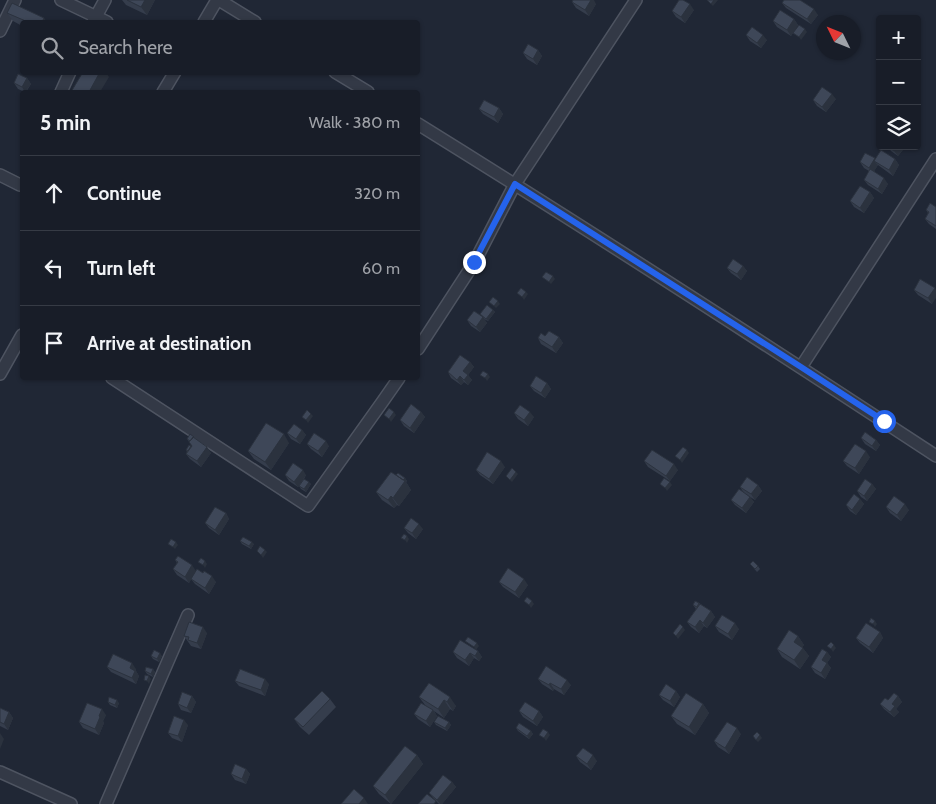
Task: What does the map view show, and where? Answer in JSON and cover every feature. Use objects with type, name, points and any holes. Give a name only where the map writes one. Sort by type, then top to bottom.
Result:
[{"type":"street","points":[[0,31],[14,0]]},
{"type":"street","points":[[61,0],[94,20],[105,0]]},
{"type":"street","points":[[205,20],[218,0],[252,20]]},
{"type":"street","points":[[420,346],[474,262],[515,184],[636,0]]},
{"type":"street","points":[[62,90],[69,75]]},
{"type":"street","points":[[164,90],[173,75]]},
{"type":"street","points":[[340,75],[365,90]]},
{"type":"street","points":[[420,125],[801,367],[936,456]]},
{"type":"street","points":[[801,367],[936,159]]},
{"type":"street","points":[[0,175],[20,182]]},
{"type":"street","points":[[0,374],[20,339]]},
{"type":"street","points":[[115,380],[308,506],[398,380]]},
{"type":"street","points":[[106,804],[188,615]]},
{"type":"street","points":[[0,772],[71,804]]},
{"type":"building","points":[[127,0],[145,0],[141,7]]},
{"type":"building","points":[[573,0],[591,0],[585,10],[572,2]]},
{"type":"building","points":[[679,0],[690,4],[681,17],[672,11]]},
{"type":"building","points":[[784,0],[800,0],[814,9],[807,19],[782,3]]},
{"type":"building","points":[[12,3],[44,18],[43,20],[23,20],[7,13]]},
{"type":"building","points":[[780,10],[794,19],[787,30],[773,21]]},
{"type":"building","points":[[799,25],[805,29],[799,37],[793,33]]},
{"type":"building","points":[[752,27],[763,35],[757,43],[746,35]]},
{"type":"building","points":[[528,44],[538,50],[533,59],[523,53]]},
{"type":"building","points":[[18,74],[27,78],[22,87],[14,83]]},
{"type":"building","points":[[81,75],[98,75],[90,90],[72,90]]},
{"type":"building","points":[[822,87],[832,94],[822,107],[813,100]]},
{"type":"building","points":[[484,100],[499,108],[494,117],[479,109]]},
{"type":"building","points":[[881,150],[895,159],[889,170],[874,161]]},
{"type":"building","points":[[865,153],[875,158],[869,168],[860,162]]},
{"type":"building","points":[[870,169],[884,178],[878,189],[864,180]]},
{"type":"building","points":[[860,186],[870,192],[860,208],[850,201]]},
{"type":"building","points":[[930,203],[936,207],[936,226],[925,219],[929,212],[926,210]]},
{"type":"building","points":[[733,259],[743,266],[737,274],[727,268]]},
{"type":"building","points":[[546,272],[553,276],[549,282],[542,277]]},
{"type":"building","points":[[920,279],[935,288],[928,298],[914,290]]},
{"type":"building","points":[[521,288],[526,292],[522,297],[517,293]]},
{"type":"building","points":[[493,297],[498,301],[494,306],[489,302]]},
{"type":"building","points":[[487,305],[493,310],[486,319],[480,314]]},
{"type":"building","points":[[474,311],[483,317],[476,327],[467,320]]},
{"type":"building","points":[[549,331],[559,337],[552,347],[538,338],[541,333],[545,336]]},
{"type":"building","points":[[460,355],[470,362],[463,371],[468,375],[464,380],[460,376],[457,380],[448,372]]},
{"type":"building","points":[[483,371],[488,374],[485,378],[480,375]]},
{"type":"building","points":[[536,376],[547,383],[541,393],[530,386]]},
{"type":"building","points":[[411,404],[421,412],[410,428],[400,420]]},
{"type":"building","points":[[520,405],[530,412],[524,420],[514,413]]},
{"type":"building","points":[[389,408],[394,412],[389,419],[384,415]]},
{"type":"building","points":[[307,410],[311,414],[306,420],[302,417]]},
{"type":"building","points":[[266,423],[284,434],[265,462],[248,451]]},
{"type":"building","points":[[294,424],[302,430],[296,439],[287,433]]},
{"type":"building","points":[[865,432],[876,440],[872,446],[861,438]]},
{"type":"building","points":[[314,433],[326,441],[318,451],[307,444]]},
{"type":"building","points":[[190,434],[194,437],[190,441],[187,439]]},
{"type":"building","points":[[193,437],[207,447],[197,461],[186,454],[192,446],[189,442]]},
{"type":"building","points":[[855,444],[866,451],[855,468],[843,461]]},
{"type":"building","points":[[683,447],[687,450],[680,460],[675,456]]},
{"type":"building","points":[[652,450],[674,464],[666,476],[644,461]]},
{"type":"building","points":[[487,452],[501,461],[489,479],[476,470]]},
{"type":"building","points":[[293,463],[303,470],[294,482],[285,475]]},
{"type":"building","points":[[512,468],[516,472],[510,480],[506,476]]},
{"type":"building","points":[[391,472],[405,481],[393,498],[391,496],[388,500],[376,492]]},
{"type":"building","points":[[398,473],[405,478],[403,480],[396,475]]},
{"type":"building","points":[[747,477],[758,485],[751,494],[740,487]]},
{"type":"building","points":[[664,478],[670,482],[665,488],[660,484]]},
{"type":"building","points":[[304,479],[309,482],[304,489],[299,486]]},
{"type":"building","points":[[865,479],[872,484],[864,496],[857,491]]},
{"type":"building","points":[[739,489],[750,497],[742,508],[731,500]]},
{"type":"building","points":[[854,494],[860,499],[852,510],[846,505]]},
{"type":"building","points":[[894,496],[905,504],[897,515],[886,507]]},
{"type":"building","points":[[215,507],[226,513],[215,530],[205,523]]},
{"type":"building","points":[[411,518],[419,524],[412,533],[404,528]]},
{"type":"building","points":[[404,534],[407,536],[405,540],[401,538]]},
{"type":"building","points":[[243,537],[252,542],[249,546],[240,541]]},
{"type":"building","points":[[171,539],[176,542],[173,547],[168,544]]},
{"type":"building","points":[[260,546],[265,550],[261,555],[257,551]]},
{"type":"building","points":[[178,556],[192,565],[185,577],[173,569],[178,562],[175,560]]},
{"type":"building","points":[[201,558],[205,561],[203,565],[198,562]]},
{"type":"building","points":[[753,561],[758,566],[755,569],[750,564]]},
{"type":"building","points":[[508,568],[524,579],[515,592],[499,582]]},
{"type":"building","points":[[197,569],[212,576],[205,588],[191,579]]},
{"type":"building","points":[[527,597],[532,601],[529,605],[524,601]]},
{"type":"building","points":[[695,601],[699,603],[697,607],[693,605]]},
{"type":"building","points":[[700,604],[711,611],[703,623],[700,620],[695,627],[687,622]]},
{"type":"building","points":[[722,615],[735,623],[728,634],[715,626]]},
{"type":"building","points":[[871,618],[875,621],[873,624],[869,622]]},
{"type":"building","points":[[189,622],[203,627],[197,643],[188,640],[189,637],[184,636]]},
{"type":"building","points":[[866,623],[880,632],[869,647],[856,638]]},
{"type":"building","points":[[680,624],[683,627],[676,636],[673,633]]},
{"type":"building","points":[[789,630],[798,636],[794,642],[803,648],[794,660],[777,649]]},
{"type":"building","points":[[468,637],[477,643],[474,647],[465,641]]},
{"type":"building","points":[[460,640],[478,651],[475,656],[470,653],[465,660],[453,652]]},
{"type":"building","points":[[831,642],[834,645],[831,649],[827,646]]},
{"type":"building","points":[[822,649],[827,652],[822,660],[827,663],[821,673],[811,667]]},
{"type":"building","points":[[154,650],[160,653],[157,659],[151,656]]},
{"type":"building","points":[[113,654],[132,663],[130,668],[135,671],[132,678],[107,667]]},
{"type":"building","points":[[546,666],[567,680],[561,689],[538,679]]},
{"type":"building","points":[[146,667],[153,669],[151,674],[145,671]]},
{"type":"building","points":[[240,669],[265,679],[261,690],[235,681]]},
{"type":"building","points":[[145,675],[149,676],[147,681],[144,680]]},
{"type":"building","points":[[429,683],[450,697],[447,702],[444,700],[438,709],[419,697]]},
{"type":"building","points":[[666,684],[676,691],[670,701],[659,695]]},
{"type":"building","points":[[322,691],[330,699],[303,727],[294,719]]},
{"type":"building","points":[[182,692],[192,696],[187,708],[178,704]]},
{"type":"building","points":[[686,693],[703,704],[689,727],[671,716]]},
{"type":"building","points":[[894,693],[898,696],[892,704],[895,706],[890,712],[880,704],[885,698],[888,700]]},
{"type":"building","points":[[109,697],[117,700],[115,705],[108,702]]},
{"type":"building","points":[[525,702],[539,711],[533,721],[519,711]]},
{"type":"building","points":[[87,703],[102,709],[95,729],[79,722]]},
{"type":"building","points":[[421,703],[433,710],[426,721],[414,714]]},
{"type":"building","points":[[0,708],[9,712],[4,724],[0,722]]},
{"type":"building","points":[[174,716],[184,720],[178,736],[168,733]]},
{"type":"building","points":[[438,716],[449,722],[445,728],[434,722]]},
{"type":"building","points":[[727,722],[737,728],[725,748],[714,741]]},
{"type":"building","points":[[519,723],[531,731],[527,736],[516,728]]},
{"type":"building","points":[[543,729],[548,732],[544,738],[539,735]]},
{"type":"building","points":[[757,732],[760,735],[756,740],[753,736]]},
{"type":"building","points":[[405,746],[417,755],[385,795],[373,786]]},
{"type":"building","points":[[583,748],[593,755],[587,764],[576,756]]},
{"type":"building","points":[[235,764],[246,769],[242,779],[231,774]]},
{"type":"building","points":[[443,775],[452,782],[437,800],[429,793]]},
{"type":"building","points":[[354,789],[364,798],[359,804],[341,804]]},
{"type":"building","points":[[427,794],[436,801],[434,804],[418,804]]},
{"type":"route","points":[[474,262],[515,184],[884,421]]}]
